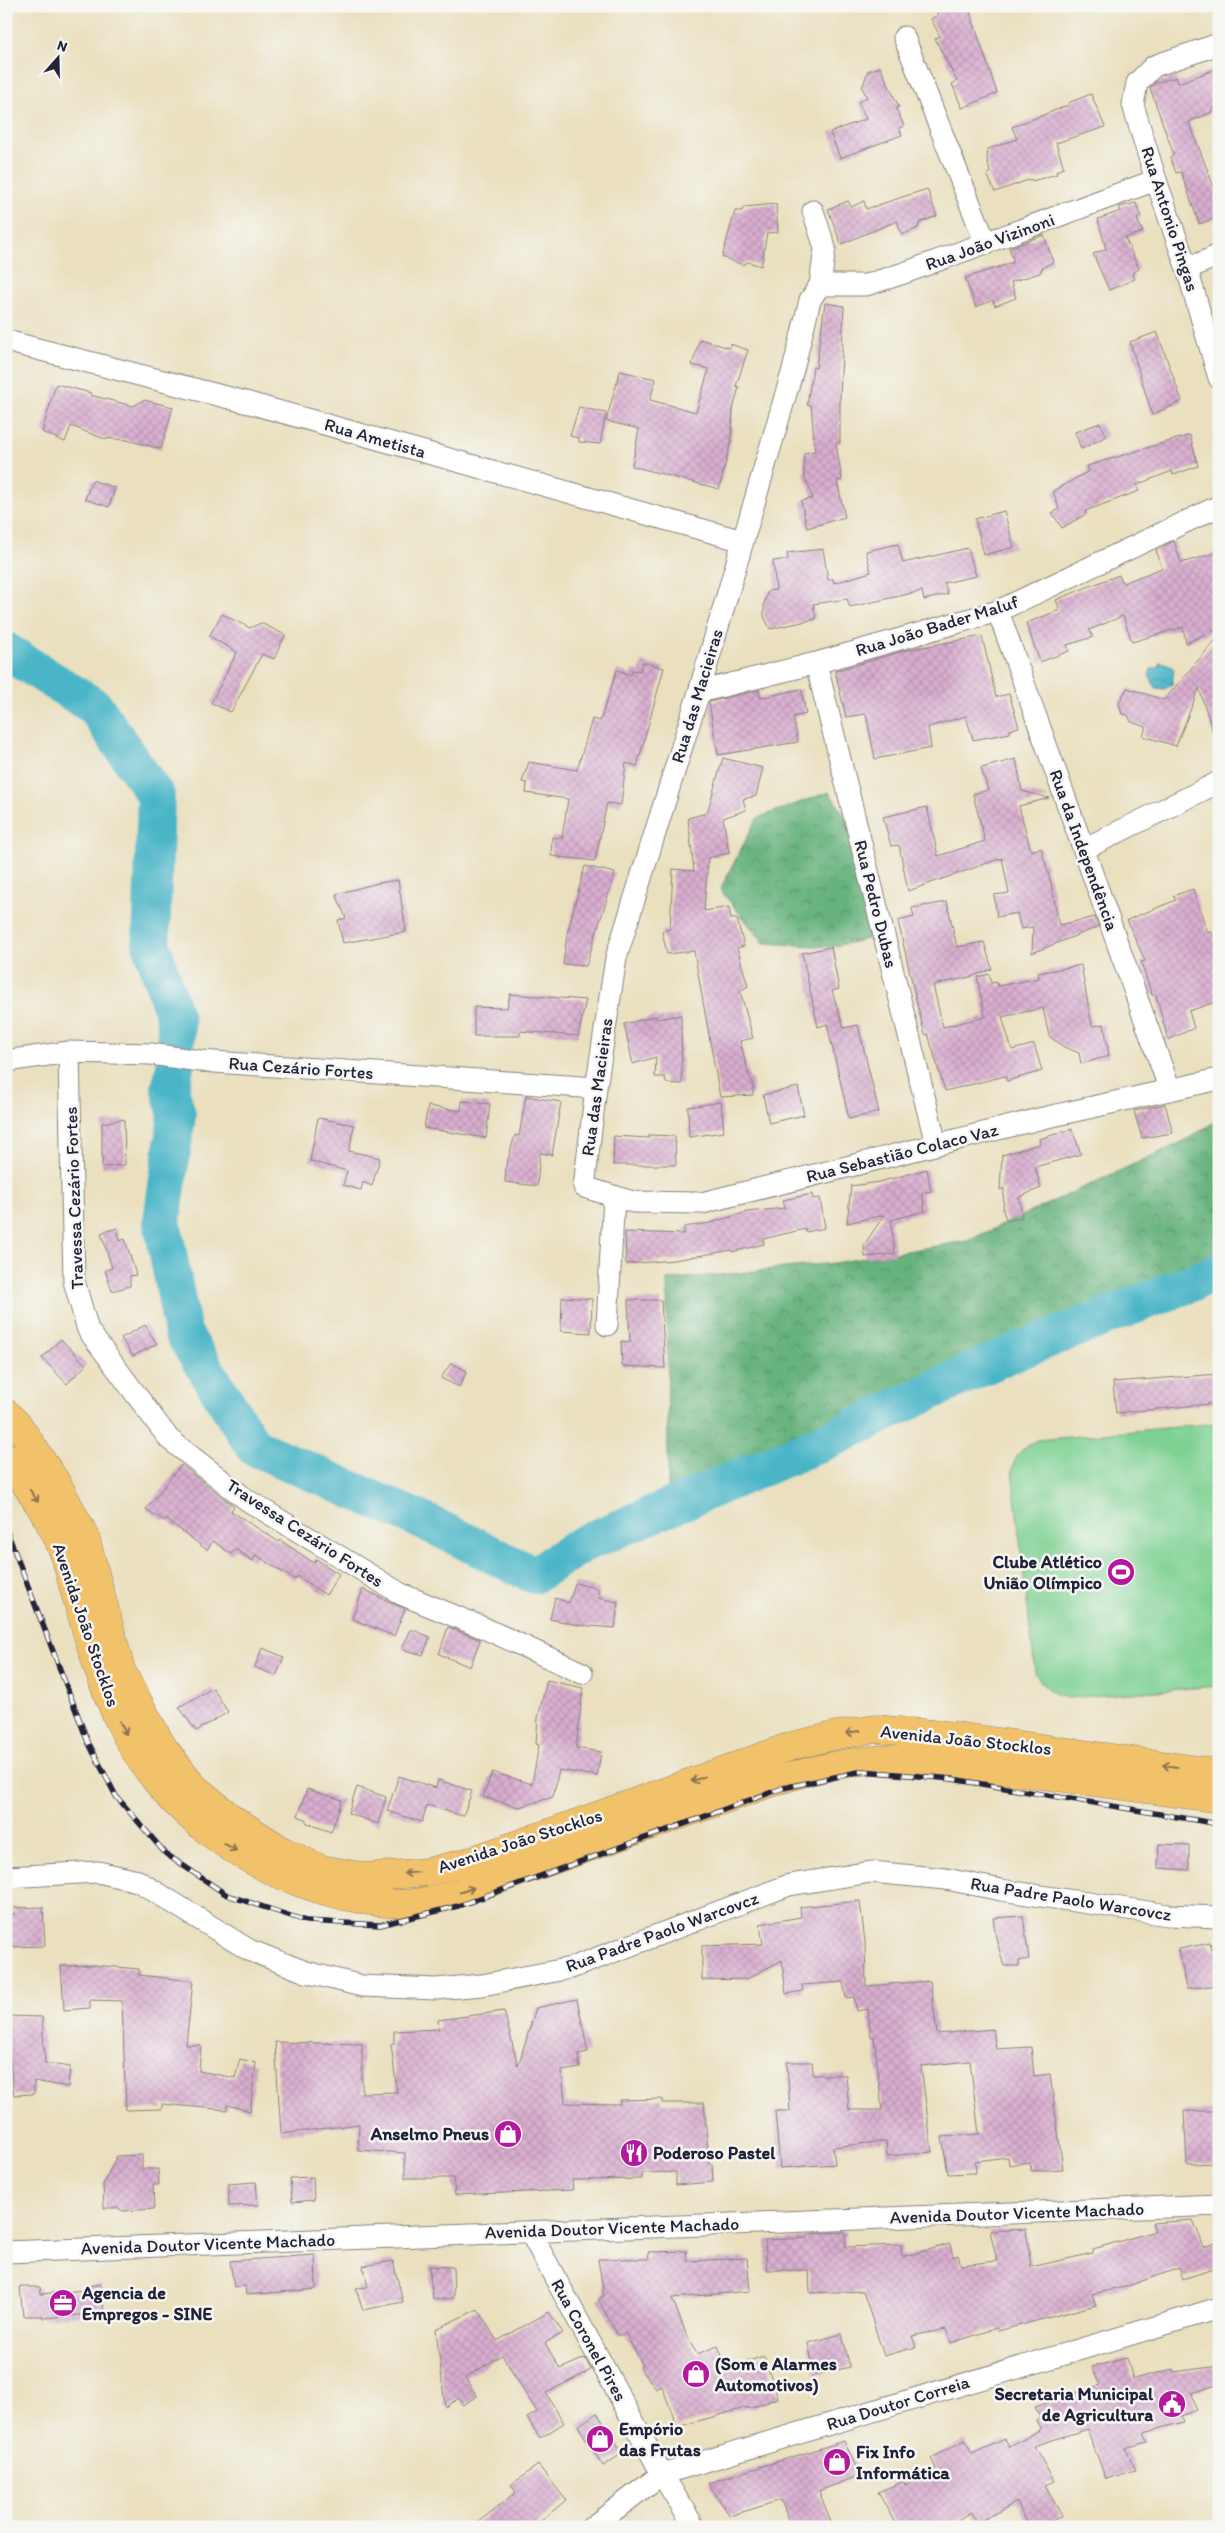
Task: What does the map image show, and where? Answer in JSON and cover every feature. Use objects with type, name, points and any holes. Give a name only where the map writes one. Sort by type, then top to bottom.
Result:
[{"type":"main road","name":"Avenida João Stocklos","points":[[6,1413],[19,1426],[56,1482],[85,1536],[121,1670],[162,1746],[194,1788],[230,1817],[283,1851],[321,1869],[367,1877],[427,1872],[460,1864],[792,1746],[837,1735],[875,1729],[956,1736],[1219,1773]]},
{"type":"main road","name":"Avenida João Stocklos","points":[[6,1456],[38,1501],[61,1546],[105,1690],[121,1726],[145,1769],[178,1805],[215,1838],[267,1869],[310,1888],[361,1899],[411,1904],[460,1893],[776,1780],[820,1767],[855,1760],[893,1758],[932,1760],[1219,1799]]},
{"type":"street","points":[[904,37],[986,244]]},
{"type":"street","name":"Rua Antonio Pingas","points":[[1219,44],[1154,66],[1137,83],[1133,105],[1156,180],[1187,269],[1219,378]]},
{"type":"street","name":"Rua João Vizinoni","points":[[820,285],[866,285],[986,244],[1156,180]]},
{"type":"street","name":"Rua das Macieiras","points":[[584,1186],[596,1088],[616,958],[699,692],[794,366],[810,300],[820,285],[825,248],[814,212]]},
{"type":"street","points":[[1187,269],[1219,255]]},
{"type":"street","name":"Rua Ametista","points":[[6,341],[250,403],[743,541]]},
{"type":"street","name":"Rua João Bader Maluf","points":[[699,692],[816,663],[998,611],[1219,506]]},
{"type":"street","name":"Rua da Independência","points":[[998,611],[1170,1090]]},
{"type":"street","name":"Rua Pedro Dubas","points":[[816,663],[936,1144]]},
{"type":"street","points":[[1084,849],[1219,782]]},
{"type":"street","name":"Rua Cezário Fortes","points":[[6,1062],[69,1052],[151,1054],[200,1061],[596,1088]]},
{"type":"street","name":"Travessa Cezário Fortes","points":[[69,1052],[74,1282],[79,1307],[88,1330],[169,1439],[247,1500],[401,1594],[484,1628],[582,1673]]},
{"type":"street","name":"Rua Sebastião Colaco Vaz","points":[[584,1186],[634,1202],[702,1203],[936,1144],[1219,1079]]},
{"type":"street","points":[[608,1325],[614,1196]]},
{"type":"street","name":"Rua Padre Paolo Warcovcz","points":[[6,1878],[98,1872],[138,1881],[248,1950],[306,1972],[362,1986],[436,1989],[482,1985],[571,1968],[789,1885],[871,1872],[946,1879],[1001,1890],[1168,1915],[1219,1917]]},
{"type":"street","name":"Avenida Doutor Vicente Machado","points":[[6,2252],[1219,2205]]},
{"type":"street","name":"Rua Coronel Pires","points":[[530,2232],[662,2474],[694,2527]]},
{"type":"street","name":"Rua Doutor Correia","points":[[592,2527],[662,2474],[1219,2308]]},
{"type":"green space","points":[[829,792],[846,818],[876,937],[831,947],[764,943],[720,890],[757,818]]},
{"type":"green space","points":[[1219,1119],[1219,1253],[668,1488],[667,1280],[834,1263],[967,1241],[1186,1140]]},
{"type":"green space","name":"Clube Atlético União Olímpico","points":[[1219,1423],[1219,1686],[1068,1698],[1052,1692],[1044,1686],[1035,1672],[1012,1471],[1018,1455],[1038,1440]]},
{"type":"water","points":[[1160,662],[1168,664],[1174,669],[1172,685],[1164,689],[1156,688],[1149,676],[1151,669],[1159,667]]},
{"type":"building","points":[[934,6],[968,6],[997,93],[962,108],[952,84],[957,81],[935,39],[940,36],[931,19],[938,15]]},
{"type":"building","points":[[880,67],[899,107],[896,108],[904,126],[899,128],[902,135],[840,158],[830,132],[866,119],[858,102],[867,97],[862,88],[868,71]]},
{"type":"building","points":[[1219,68],[1219,105],[1211,110],[1212,112],[1189,122],[1215,190],[1219,189],[1219,217],[1199,224],[1181,172],[1176,173],[1170,157],[1174,155],[1150,88],[1155,83],[1176,77],[1178,83]]},
{"type":"building","points":[[1091,94],[1105,127],[1056,143],[1064,168],[1056,171],[1057,174],[1032,181],[1031,179],[995,192],[987,174],[990,173],[987,158],[988,149],[1017,139],[1012,127],[1069,105],[1068,103]]},
{"type":"building","points":[[927,189],[937,216],[919,223],[918,228],[902,235],[897,221],[841,244],[828,209],[848,201],[851,207],[864,201],[866,209]]},
{"type":"building","points":[[1136,203],[1141,217],[1137,219],[1143,232],[1125,238],[1139,269],[1132,273],[1135,279],[1109,290],[1093,254],[1106,249],[1098,219],[1121,211],[1119,207]]},
{"type":"building","points":[[776,204],[778,232],[767,233],[761,266],[748,262],[743,265],[722,257],[735,211],[742,211],[744,207]]},
{"type":"building","points":[[1044,235],[1053,262],[1042,268],[1040,273],[1011,282],[1016,298],[995,306],[993,300],[976,307],[965,278],[1014,262],[1009,248]]},
{"type":"building","points":[[825,303],[844,306],[840,443],[836,443],[842,480],[837,481],[845,517],[807,528],[801,501],[813,498],[804,475],[804,453],[815,451],[811,405],[807,405],[813,367],[816,368]]},
{"type":"building","points":[[1157,332],[1182,401],[1152,415],[1130,342]]},
{"type":"building","points":[[700,339],[729,348],[730,344],[748,350],[736,386],[739,387],[733,410],[731,441],[719,489],[632,466],[639,429],[606,421],[620,371],[656,379],[650,400],[696,412],[709,369],[692,365]]},
{"type":"building","points":[[56,384],[133,406],[144,400],[173,407],[161,449],[127,440],[102,438],[71,426],[65,442],[42,432]]},
{"type":"building","points":[[579,407],[606,413],[600,444],[579,442],[579,438],[570,436]]},
{"type":"building","points":[[1100,423],[1107,436],[1081,449],[1075,432]]},
{"type":"building","points":[[1190,435],[1198,466],[1173,475],[1172,471],[1136,485],[1139,491],[1085,511],[1086,514],[1062,528],[1052,513],[1059,509],[1053,491],[1089,471],[1087,466]]},
{"type":"building","points":[[92,480],[115,488],[109,507],[85,499]]},
{"type":"building","points":[[1004,511],[1014,547],[984,555],[975,519]]},
{"type":"building","points":[[1174,541],[1181,563],[1219,552],[1219,628],[1186,643],[1183,627],[1132,642],[1123,616],[1089,630],[1093,637],[1067,645],[1069,651],[1040,662],[1026,623],[1060,610],[1056,600],[1090,586],[1119,575],[1123,583],[1162,568],[1156,550]]},
{"type":"building","points":[[898,544],[903,563],[968,548],[976,576],[944,583],[948,594],[924,600],[922,591],[850,607],[847,599],[813,604],[816,619],[770,629],[764,616],[764,604],[768,591],[776,590],[773,561],[788,559],[787,553],[823,549],[828,580],[833,579],[834,583],[871,572],[866,551]]},
{"type":"building","points":[[222,614],[250,628],[261,623],[285,635],[274,659],[262,654],[231,712],[211,703],[237,652],[209,636]]},
{"type":"building","points":[[982,636],[996,697],[1009,694],[1019,727],[1010,730],[1010,733],[973,740],[966,716],[928,727],[931,748],[875,759],[866,714],[846,717],[835,671],[907,650]]},
{"type":"building","points":[[1219,636],[1219,739],[1215,739],[1199,688],[1176,746],[1143,736],[1146,727],[1131,722],[1128,715],[1122,714],[1119,703],[1127,688],[1164,700]]},
{"type":"building","points":[[642,662],[664,668],[637,766],[626,763],[621,805],[607,803],[595,861],[551,856],[552,837],[562,838],[568,799],[526,793],[527,783],[522,782],[529,762],[577,770],[592,719],[600,721],[617,670],[631,675],[632,670],[640,671]]},
{"type":"building","points":[[801,689],[806,714],[793,717],[798,742],[718,755],[709,702],[759,690],[760,698]]},
{"type":"building","points":[[723,758],[763,768],[756,796],[743,799],[746,810],[723,818],[729,853],[708,858],[704,911],[729,907],[731,919],[737,919],[744,946],[737,948],[748,986],[740,991],[753,1038],[740,1041],[750,1079],[753,1081],[753,1095],[720,1097],[694,951],[667,954],[662,931],[670,929],[673,869],[694,871],[688,818],[707,813]]},
{"type":"building","points":[[1016,759],[1022,791],[1049,798],[1019,806],[1031,851],[1041,848],[1051,883],[1059,925],[1095,917],[1098,927],[1032,953],[1033,927],[1021,929],[1017,913],[997,917],[994,895],[1009,893],[1002,858],[908,891],[899,845],[891,846],[883,817],[927,807],[938,856],[985,841],[973,794],[988,790],[981,768]]},
{"type":"building","points":[[585,866],[615,873],[586,966],[563,964],[567,934]]},
{"type":"building","points":[[398,880],[406,932],[343,943],[338,920],[346,918],[336,894]]},
{"type":"building","points":[[1193,889],[1208,933],[1211,931],[1219,948],[1219,1001],[1189,1011],[1194,1028],[1168,1040],[1156,994],[1152,995],[1141,962],[1145,961],[1127,920],[1176,900],[1173,896]]},
{"type":"building","points":[[947,902],[957,947],[984,942],[992,969],[970,977],[933,985],[943,1027],[985,1017],[977,977],[989,974],[991,983],[996,982],[998,986],[1039,978],[1038,973],[1081,965],[1092,1026],[1104,1024],[1109,1056],[1081,1064],[1079,1053],[1064,1047],[1049,1036],[1043,1008],[1002,1017],[1012,1050],[1034,1044],[1042,1071],[1007,1081],[1005,1076],[945,1091],[928,1034],[925,1035],[898,921],[914,917],[912,908]]},
{"type":"building","points":[[831,947],[839,989],[832,991],[844,1028],[858,1025],[879,1112],[849,1119],[827,1024],[818,1027],[802,953]]},
{"type":"building","points":[[510,994],[586,1000],[578,1036],[520,1031],[520,1036],[474,1036],[474,1007],[507,1008]]},
{"type":"building","points":[[681,1015],[682,1084],[666,1083],[665,1077],[655,1077],[656,1057],[633,1064],[624,1024],[656,1016],[657,1019]]},
{"type":"building","points":[[798,1087],[804,1115],[769,1123],[763,1095]]},
{"type":"building","points":[[526,1096],[561,1102],[552,1155],[540,1153],[537,1186],[505,1182],[506,1166],[515,1135],[519,1136]]},
{"type":"building","points":[[462,1101],[490,1104],[486,1138],[424,1128],[428,1106],[461,1111]]},
{"type":"building","points":[[721,1102],[724,1132],[689,1137],[688,1107]]},
{"type":"building","points":[[1165,1104],[1173,1133],[1142,1138],[1134,1111]]},
{"type":"building","points":[[318,1118],[354,1125],[349,1151],[380,1158],[372,1186],[363,1182],[361,1190],[343,1185],[347,1171],[310,1161]]},
{"type":"building","points":[[124,1119],[125,1165],[102,1167],[102,1123]]},
{"type":"building","points":[[1072,1129],[1081,1154],[1035,1167],[1041,1188],[1019,1197],[1022,1217],[1007,1221],[1003,1211],[1004,1188],[1000,1190],[1002,1155],[1040,1144],[1039,1139]]},
{"type":"building","points":[[649,1135],[675,1136],[676,1165],[613,1165],[614,1136],[649,1138]]},
{"type":"building","points":[[927,1169],[931,1191],[922,1193],[925,1211],[891,1220],[895,1254],[865,1257],[864,1245],[884,1215],[847,1223],[851,1186],[879,1182]]},
{"type":"building","points":[[812,1194],[813,1199],[820,1198],[825,1228],[806,1232],[805,1229],[763,1239],[764,1244],[732,1252],[732,1250],[674,1260],[626,1264],[625,1232],[684,1234],[684,1227],[710,1223],[747,1212],[785,1208],[783,1200]]},
{"type":"building","points":[[117,1228],[120,1241],[125,1239],[136,1275],[130,1276],[130,1286],[112,1291],[105,1270],[112,1268],[101,1233]]},
{"type":"building","points":[[562,1297],[592,1299],[591,1333],[561,1331]]},
{"type":"building","points":[[628,1300],[661,1300],[665,1368],[622,1366],[621,1341],[630,1342]]},
{"type":"building","points":[[145,1325],[157,1344],[133,1356],[121,1338]]},
{"type":"building","points":[[61,1339],[86,1365],[67,1384],[42,1358]]},
{"type":"building","points":[[451,1363],[467,1371],[459,1387],[441,1378]]},
{"type":"building","points":[[1219,1374],[1219,1403],[1116,1413],[1113,1382]]},
{"type":"building","points":[[181,1465],[234,1506],[231,1511],[314,1563],[316,1559],[339,1574],[326,1595],[297,1576],[295,1580],[256,1555],[253,1561],[235,1549],[231,1554],[213,1541],[207,1550],[166,1519],[164,1521],[146,1509]]},
{"type":"building","points":[[575,1583],[599,1589],[598,1598],[618,1602],[615,1628],[578,1625],[550,1619],[555,1598],[569,1603]]},
{"type":"building","points":[[363,1589],[405,1609],[394,1636],[352,1619]]},
{"type":"building","points":[[448,1627],[480,1640],[470,1667],[439,1654]]},
{"type":"building","points":[[411,1629],[430,1637],[423,1655],[402,1649]]},
{"type":"building","points":[[262,1648],[284,1657],[276,1676],[255,1667]]},
{"type":"building","points":[[547,1680],[583,1688],[576,1748],[601,1752],[597,1776],[559,1770],[553,1797],[519,1807],[483,1797],[492,1772],[532,1784],[539,1745],[536,1744],[538,1718]]},
{"type":"building","points":[[213,1688],[228,1712],[196,1731],[179,1707]]},
{"type":"building","points":[[399,1776],[436,1788],[438,1780],[472,1791],[463,1816],[427,1805],[422,1822],[387,1811]]},
{"type":"building","points":[[357,1787],[386,1797],[378,1824],[348,1813]]},
{"type":"building","points":[[307,1789],[342,1800],[331,1832],[307,1823],[305,1819],[298,1816]]},
{"type":"building","points":[[1159,1844],[1189,1845],[1189,1870],[1158,1868]]},
{"type":"building","points":[[860,1901],[865,1942],[866,1986],[930,1981],[937,2034],[993,2029],[996,2049],[1031,2047],[1034,2076],[1050,2074],[1063,2169],[1031,2171],[1030,2162],[1009,2165],[1008,2157],[975,2161],[976,2173],[948,2174],[942,2137],[979,2134],[970,2061],[921,2066],[932,2152],[887,2156],[886,2141],[833,2147],[835,2164],[780,2168],[775,2111],[790,2111],[787,2062],[812,2062],[813,2075],[846,2075],[849,2110],[882,2110],[874,2036],[871,2037],[868,2009],[857,2011],[854,1997],[846,1998],[843,1982],[802,1985],[803,1991],[786,1994],[782,1960],[747,1979],[702,1980],[702,1946],[763,1944],[760,1924],[801,1917],[800,1907]]},
{"type":"building","points":[[43,1907],[45,1946],[6,1947],[6,1914],[15,1914],[14,1908]]},
{"type":"building","points":[[1023,1916],[1029,1959],[1019,1961],[1019,1966],[1004,1966],[996,1938],[993,1918]]},
{"type":"building","points":[[1210,1943],[1211,1949],[1219,1948],[1219,1985],[1186,1989],[1179,1949]]},
{"type":"building","points":[[93,1965],[139,1969],[139,1975],[193,1981],[186,2045],[201,2045],[199,2071],[235,2078],[240,2059],[256,2063],[250,2111],[227,2105],[227,2110],[162,2104],[162,2109],[126,2110],[122,2001],[90,2000],[90,2008],[64,2010],[61,1966]]},
{"type":"building","points":[[577,1999],[588,2052],[578,2054],[580,2068],[562,2071],[565,2103],[620,2104],[620,2100],[662,2099],[662,2103],[704,2103],[709,2164],[712,2164],[713,2182],[676,2185],[676,2172],[642,2173],[642,2179],[572,2180],[573,2190],[455,2195],[453,2178],[405,2178],[405,2153],[358,2150],[359,2124],[281,2134],[275,2042],[362,2044],[362,2093],[397,2092],[391,2044],[394,2043],[394,2031],[439,2029],[438,2020],[504,2011],[518,2066],[536,2008]]},
{"type":"building","points":[[6,2016],[42,2017],[45,2063],[70,2067],[68,2087],[34,2081],[34,2094],[14,2095],[9,2055],[6,2055]]},
{"type":"building","points":[[1184,2111],[1219,2111],[1219,2163],[1187,2164]]},
{"type":"building","points":[[142,2155],[142,2169],[158,2169],[159,2185],[153,2185],[154,2209],[123,2211],[118,2208],[104,2208],[103,2184],[117,2156]]},
{"type":"building","points":[[313,2177],[314,2200],[292,2202],[290,2178]]},
{"type":"building","points":[[256,2182],[258,2205],[229,2206],[228,2184]]},
{"type":"building","points":[[1193,2220],[1204,2247],[1219,2242],[1219,2267],[1183,2279],[1179,2268],[1125,2287],[1092,2294],[1096,2305],[998,2331],[997,2328],[951,2343],[946,2329],[912,2336],[916,2347],[884,2356],[863,2291],[810,2293],[809,2270],[767,2270],[765,2240],[807,2238],[807,2234],[845,2232],[846,2247],[901,2245],[902,2257],[950,2244],[953,2257],[958,2255],[961,2265],[997,2261],[990,2231],[1026,2229],[1031,2267],[1093,2253],[1093,2249],[1155,2231],[1152,2223]]},
{"type":"building","points":[[686,2251],[687,2261],[747,2258],[750,2291],[672,2298],[688,2339],[697,2354],[718,2346],[727,2368],[764,2356],[778,2398],[749,2409],[748,2407],[677,2427],[662,2386],[656,2389],[640,2367],[643,2365],[625,2333],[618,2336],[598,2299],[604,2296],[598,2259],[649,2259],[648,2252]]},
{"type":"building","points":[[315,2255],[316,2289],[246,2295],[245,2286],[234,2287],[230,2261]]},
{"type":"building","points":[[393,2261],[403,2302],[363,2310],[356,2288],[368,2287],[363,2266]]},
{"type":"building","points":[[429,2266],[453,2267],[454,2298],[433,2300]]},
{"type":"building","name":"Agencia de Empregos - SINE","points":[[101,2284],[104,2313],[43,2318],[43,2316],[23,2316],[20,2287],[40,2287],[41,2294],[85,2290],[88,2286]]},
{"type":"building","points":[[478,2309],[497,2341],[549,2312],[563,2333],[545,2343],[560,2369],[585,2358],[591,2370],[546,2393],[564,2423],[540,2438],[527,2418],[537,2412],[502,2355],[465,2378],[477,2396],[463,2405],[459,2398],[445,2407],[436,2329]]},
{"type":"building","points":[[842,2334],[850,2367],[815,2375],[808,2343]]},
{"type":"building","points":[[1127,2358],[1133,2379],[1173,2369],[1174,2372],[1219,2366],[1219,2384],[1192,2393],[1196,2410],[1181,2416],[1183,2422],[1143,2433],[1147,2442],[1125,2448],[1136,2470],[1106,2479],[1087,2429],[1034,2446],[1054,2481],[1045,2485],[1062,2516],[1040,2527],[1028,2527],[1017,2502],[977,2523],[972,2512],[945,2527],[897,2527],[878,2492],[904,2481],[905,2485],[936,2469],[931,2458],[965,2440],[972,2454],[1005,2439],[1010,2447],[1041,2429],[1036,2421],[1040,2417],[1035,2407],[1100,2385],[1092,2367]]},
{"type":"building","name":"Empório das Frutas","points":[[597,2413],[623,2453],[603,2466],[578,2426]]},
{"type":"building","points":[[844,2441],[860,2475],[819,2491],[833,2527],[791,2527],[781,2500],[730,2516],[708,2483]]},
{"type":"building","points":[[538,2465],[566,2500],[534,2527],[472,2527],[516,2492],[511,2485]]},
{"type":"waterway","points":[[6,651],[95,707],[156,796],[151,943],[176,1022],[175,1067],[170,1089],[177,1115],[162,1221],[183,1333],[254,1447],[434,1526],[534,1575],[585,1543],[835,1437],[1003,1357],[1219,1272]]},
{"type":"railway","points":[[6,1529],[88,1742],[116,1796],[166,1854],[227,1895],[306,1921],[380,1925],[458,1906],[783,1788],[863,1771],[952,1779],[1219,1824]]},
{"type":"place","name":"Clube Atlético União Olímpico","points":[[1121,1572]]},
{"type":"place","name":"Anselmo Pneus","points":[[508,2134]]},
{"type":"place","name":"Poderoso Pastel","points":[[634,2153]]},
{"type":"place","name":"Agencia de Empregos - SINE","points":[[63,2303]]},
{"type":"place","name":"(Som e Alarmes Automotivos)","points":[[696,2374]]},
{"type":"place","name":"Secretaria Municipal de Agricultura","points":[[1172,2404]]},
{"type":"place","name":"Empório das Frutas","points":[[600,2439]]},
{"type":"place","name":"Fix Info Informática","points":[[837,2462]]}]
